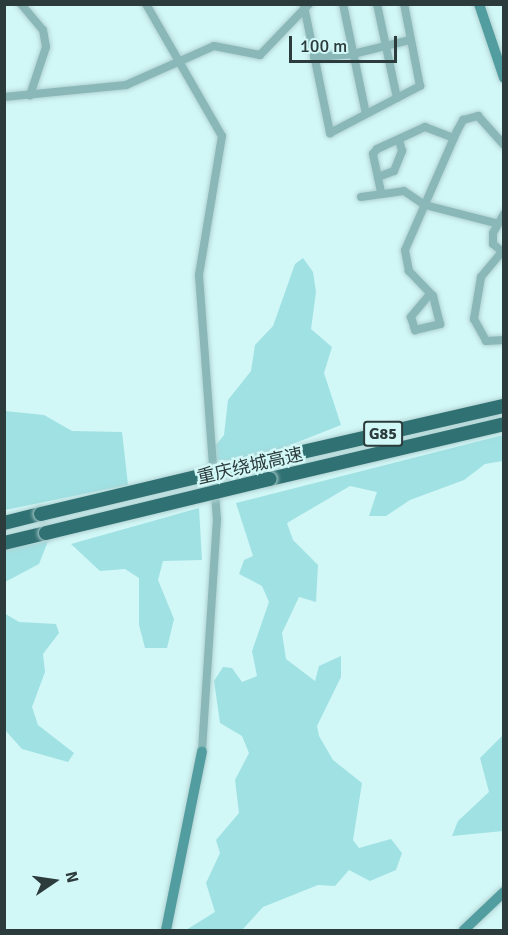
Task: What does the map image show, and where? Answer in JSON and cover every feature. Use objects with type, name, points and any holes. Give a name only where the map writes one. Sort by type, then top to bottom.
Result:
[{"type":"highway","name":"重庆绕城高速","points":[[4,523],[504,406]]},
{"type":"highway","name":"重庆绕城高速","points":[[4,543],[504,424]]},
{"type":"street","points":[[21,4],[43,30],[46,47],[30,94]]},
{"type":"street","points":[[146,4],[222,136],[199,275],[217,519],[202,752],[166,930]]},
{"type":"street","points":[[303,4],[330,133],[420,86],[404,4]]},
{"type":"street","points":[[4,97],[126,85],[213,46],[260,55],[309,4]]},
{"type":"street","points":[[343,4],[366,114]]},
{"type":"street","points":[[377,4],[397,98]]},
{"type":"street","points":[[479,4],[504,78]]},
{"type":"street","points":[[314,57],[353,54],[410,40]]},
{"type":"street","points":[[430,294],[411,317],[415,330],[440,324],[430,294],[409,272],[405,250],[463,120],[478,116],[504,145]]},
{"type":"street","points":[[381,192],[377,149],[425,127],[454,138]]},
{"type":"street","points":[[378,177],[394,171],[402,151],[399,140]]},
{"type":"street","points":[[361,197],[404,191],[425,205],[495,223]]},
{"type":"street","points":[[504,214],[495,223],[494,244],[502,253],[481,277],[474,319],[486,341],[504,340]]},
{"type":"street","points":[[464,930],[504,892]]},
{"type":"shaded area","points":[[303,258],[313,272],[316,292],[311,329],[332,347],[324,373],[341,425],[252,460],[216,460],[209,454],[224,435],[228,400],[251,371],[255,345],[273,326],[295,264]]},
{"type":"shaded area","points":[[5,411],[44,415],[72,431],[122,432],[128,485],[5,510]]},
{"type":"shaded area","points":[[503,435],[503,461],[485,464],[464,480],[410,500],[386,516],[369,516],[377,492],[350,486],[287,523],[293,540],[318,565],[316,602],[299,597],[282,633],[286,659],[315,681],[319,666],[341,656],[341,677],[317,726],[319,736],[333,760],[362,783],[353,840],[359,848],[391,839],[402,853],[396,870],[370,881],[349,870],[335,886],[318,885],[263,907],[242,930],[186,930],[215,912],[206,883],[220,853],[216,840],[239,813],[235,780],[249,753],[242,736],[220,723],[214,681],[223,667],[232,668],[242,682],[257,676],[252,651],[269,602],[262,586],[239,574],[244,560],[253,556],[236,503]]},
{"type":"shaded area","points":[[199,508],[202,560],[163,561],[158,580],[174,619],[167,648],[145,648],[139,625],[139,578],[125,569],[100,571],[71,544]]},
{"type":"shaded area","points":[[48,541],[39,564],[5,582],[5,549]]},
{"type":"shaded area","points":[[4,613],[19,622],[56,624],[59,633],[43,654],[45,672],[32,707],[38,725],[74,753],[68,762],[22,749],[5,730]]},
{"type":"shaded area","points":[[503,735],[503,831],[452,836],[458,821],[489,792],[480,758]]}]
